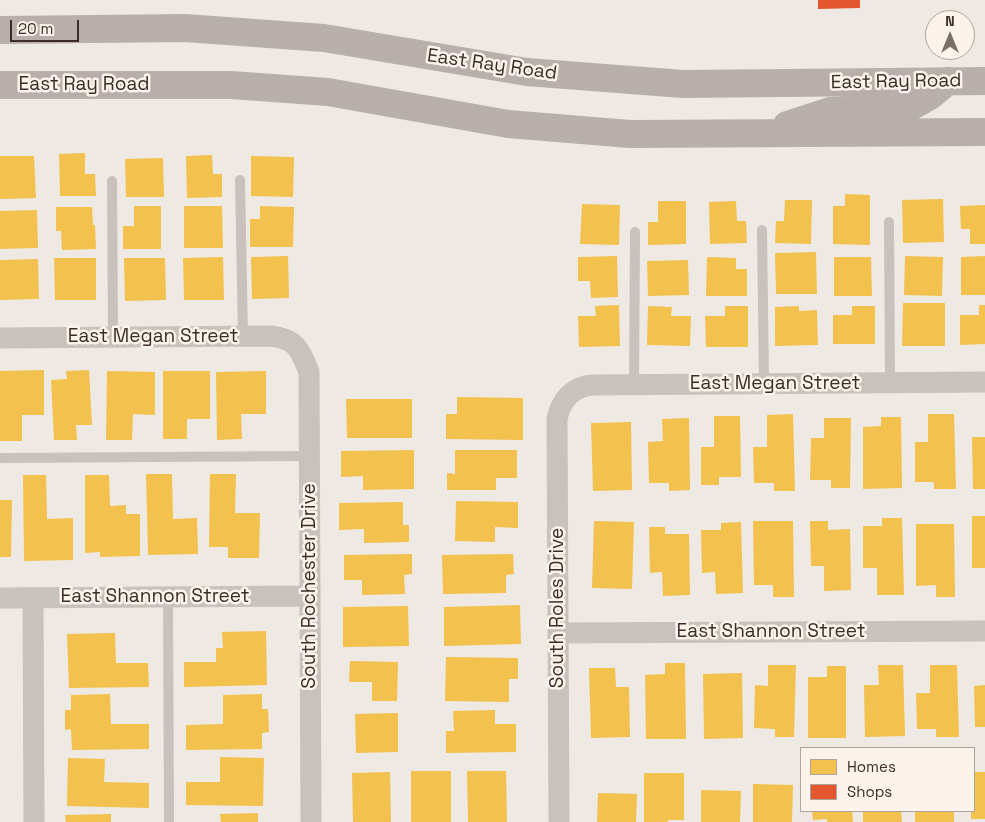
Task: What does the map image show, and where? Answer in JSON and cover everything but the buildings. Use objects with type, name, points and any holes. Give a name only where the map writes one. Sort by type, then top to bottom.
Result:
[{"type":"main road","name":"East Ray Road","points":[[0,30],[185,28],[324,38],[527,72],[683,84],[985,81]]},
{"type":"main road","points":[[765,132],[830,111],[898,109],[914,105],[930,96],[948,82]]},
{"type":"main road","name":"East Ray Road","points":[[0,85],[231,84],[328,92],[517,124],[630,134],[985,132]]},
{"type":"street","name":"East Megan Street","points":[[0,338],[271,336],[284,339],[301,351]]},
{"type":"street","name":"South Rochester Drive","points":[[301,351],[309,372],[311,822]]},
{"type":"street","name":"East Megan Street","points":[[567,396],[586,385],[985,382]]},
{"type":"street","name":"South Roles Drive","points":[[559,822],[557,419],[559,410],[567,396]]},
{"type":"street","name":"East Shannon Street","points":[[0,598],[310,596]]},
{"type":"street","points":[[33,598],[34,822]]},
{"type":"street","name":"East Shannon Street","points":[[558,634],[985,631]]},
{"type":"lane","points":[[240,180],[243,337]]},
{"type":"lane","points":[[112,181],[113,337]]},
{"type":"lane","points":[[889,222],[890,383]]},
{"type":"lane","points":[[762,230],[764,383]]},
{"type":"lane","points":[[634,384],[635,232]]},
{"type":"lane","points":[[0,458],[309,456]]},
{"type":"lane","points":[[168,597],[169,822]]}]
